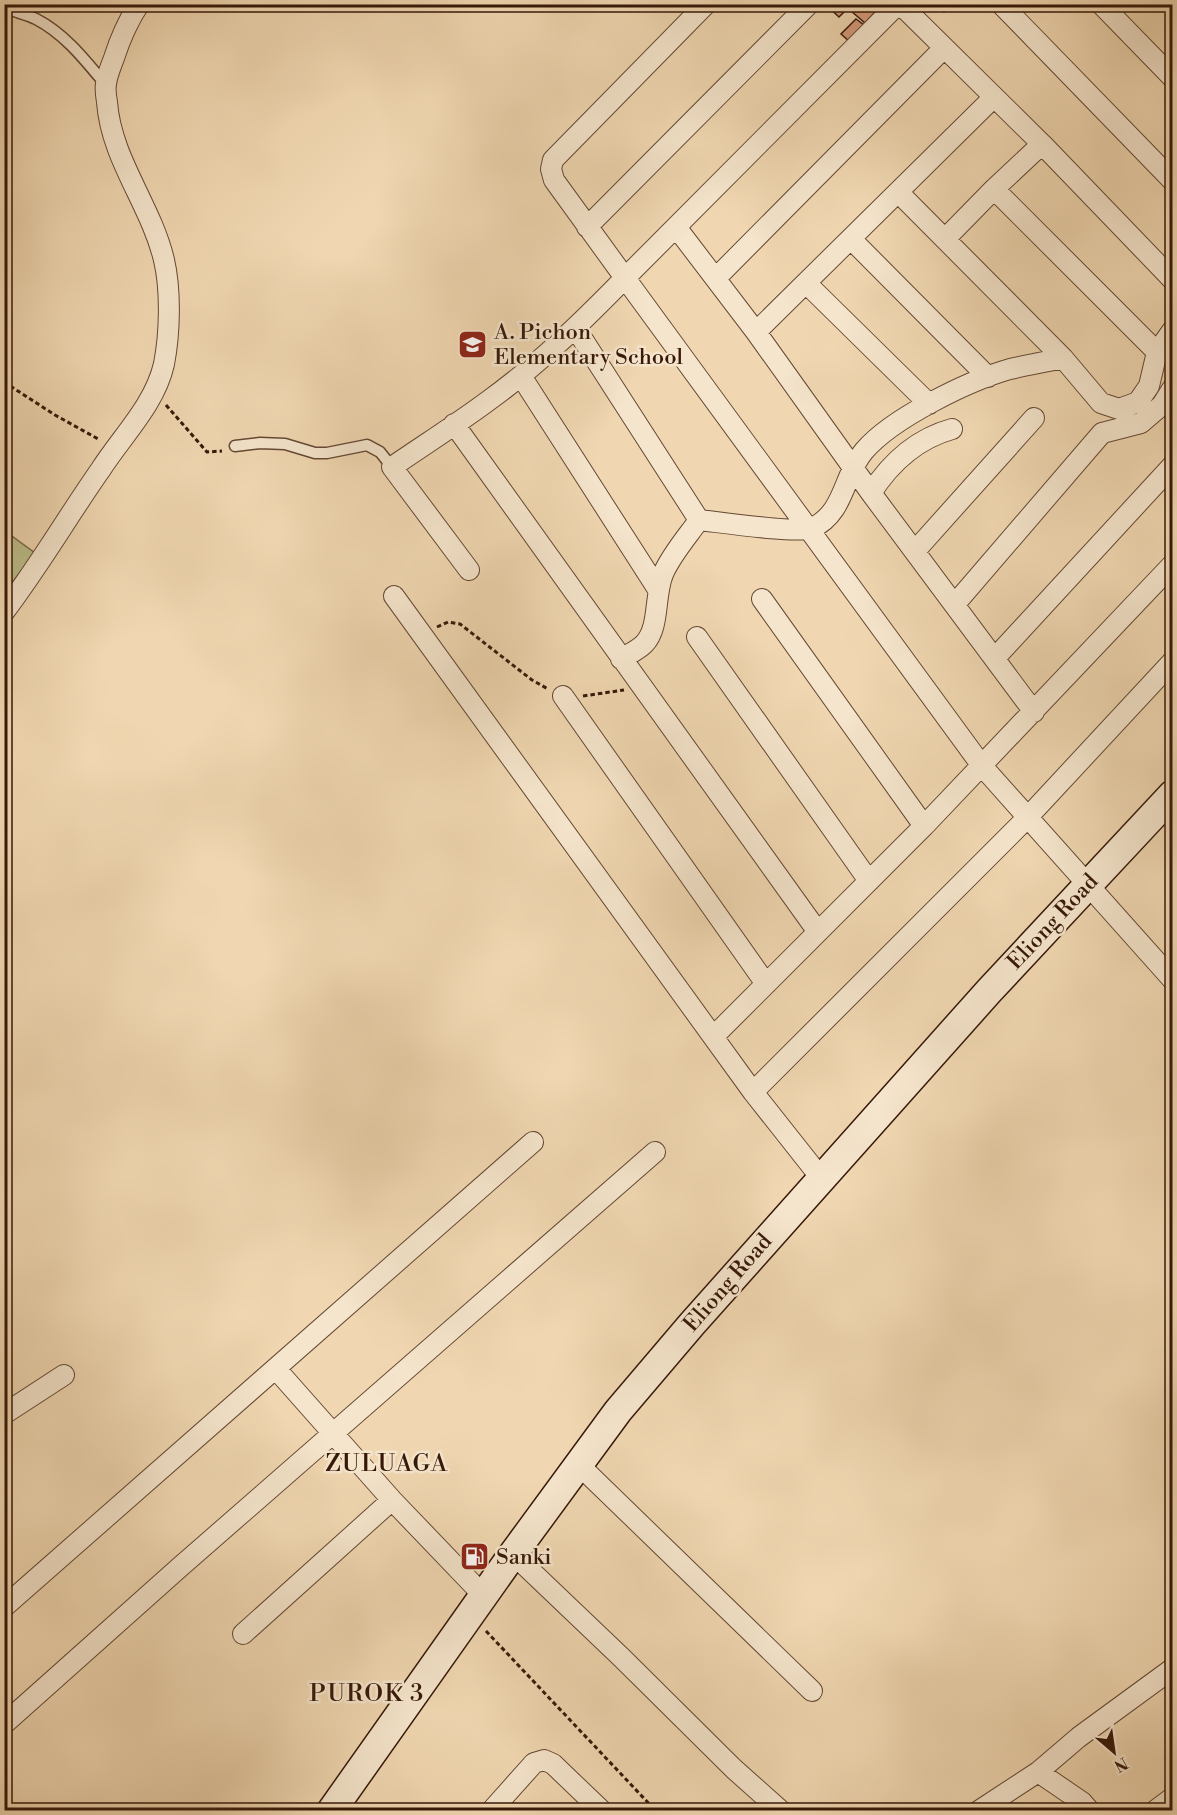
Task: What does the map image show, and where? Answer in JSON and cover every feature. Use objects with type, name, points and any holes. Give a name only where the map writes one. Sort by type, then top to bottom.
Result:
[{"type":"main road","name":"Eliong Road","points":[[332,1810],[578,1464],[640,1385],[821,1178],[1173,795]]},
{"type":"street","points":[[4,612],[33,574],[115,448],[142,413],[164,364],[170,301],[164,259],[150,221],[116,147],[108,120],[105,85],[118,46],[139,4]]},
{"type":"street","points":[[706,4],[553,160],[551,169],[554,180],[810,530],[925,692],[982,766],[1173,979]]},
{"type":"street","points":[[587,227],[809,4]]},
{"type":"street","points":[[469,570],[392,466],[488,402],[576,329],[899,4],[1042,144],[1173,279]]},
{"type":"street","points":[[1001,4],[1173,180]]},
{"type":"street","points":[[1101,4],[1173,77]]},
{"type":"street","points":[[716,278],[944,48]]},
{"type":"street","points":[[756,332],[994,97]]},
{"type":"street","points":[[945,239],[1042,144]]},
{"type":"street","points":[[994,189],[1157,352]]},
{"type":"street","points":[[898,192],[1063,358],[1101,403],[1119,409],[1138,402],[1149,386],[1157,352],[1173,331]]},
{"type":"street","points":[[675,227],[756,332],[871,493],[1034,712]]},
{"type":"street","points":[[851,239],[988,377]]},
{"type":"street","points":[[806,283],[929,404]]},
{"type":"street","points":[[576,329],[699,520]]},
{"type":"street","points":[[699,520],[810,530],[823,521],[838,505],[853,467],[864,450],[883,434],[929,404],[988,377],[1063,358]]},
{"type":"street","points":[[521,376],[657,588]]},
{"type":"street","points":[[955,604],[1102,433],[1141,423],[1162,405],[1173,389]]},
{"type":"street","points":[[915,551],[1035,418]]},
{"type":"street","points":[[454,424],[818,932]]},
{"type":"street","points":[[871,493],[896,460],[936,433],[952,429]]},
{"type":"street","points":[[995,658],[1173,466]]},
{"type":"street","points":[[621,659],[637,650],[650,637],[656,618],[657,588],[665,571],[699,520]]},
{"type":"street","points":[[714,1036],[924,826],[1173,565]]},
{"type":"street","points":[[394,596],[753,1092],[821,1178]]},
{"type":"street","points":[[762,598],[924,826]]},
{"type":"street","points":[[698,637],[869,881]]},
{"type":"street","points":[[753,1092],[1027,818],[1173,662]]},
{"type":"street","points":[[563,696],[766,984]]},
{"type":"street","points":[[4,1607],[533,1142]]},
{"type":"street","points":[[4,1724],[171,1574],[655,1152]]},
{"type":"street","points":[[276,1369],[392,1500],[477,1605]]},
{"type":"street","points":[[4,1414],[64,1375]]},
{"type":"street","points":[[578,1464],[813,1691]]},
{"type":"street","points":[[243,1634],[392,1500]]},
{"type":"street","points":[[513,1554],[734,1769],[780,1810]]},
{"type":"street","points":[[980,1810],[1038,1772],[1079,1737],[1173,1669]]},
{"type":"street","points":[[492,1810],[534,1763],[544,1760],[554,1764],[601,1810]]},
{"type":"street","points":[[1038,1772],[1082,1802],[1089,1810]]},
{"type":"street","points":[[1156,1810],[1173,1798]]},
{"type":"lane","points":[[4,7],[35,19],[54,31],[75,49],[105,85]]},
{"type":"lane","points":[[235,446],[260,443],[285,444],[301,450],[327,453],[367,445],[380,452],[392,466]]},
{"type":"path","points":[[4,382],[55,415],[115,448]]},
{"type":"path","points":[[152,394],[177,417],[207,452],[213,453],[235,446]]},
{"type":"path","points":[[424,637],[448,622],[460,624],[532,680],[563,696],[598,695],[640,685]]},
{"type":"path","points":[[477,1605],[654,1810]]},
{"type":"green space","points":[[5,531],[35,553],[5,592]]},
{"type":"building","points":[[825,4],[852,4],[839,17]]},
{"type":"building","points":[[857,4],[873,4],[878,9],[865,23],[851,11]]},
{"type":"building","points":[[935,4],[950,4],[944,12]]},
{"type":"building","points":[[856,19],[864,25],[850,42],[841,34]]},
{"type":"building","name":"Sanki","points":[[475,1546],[486,1554],[476,1568],[464,1560]]},
{"type":"place","name":"A. Pichon Elementary School","points":[[473,345]]},
{"type":"place","name":"Sanki","points":[[475,1557]]},
{"type":"district","name":"ZULUAGA","points":[[387,1464]]},
{"type":"district","name":"PUROK 3","points":[[367,1694]]}]
